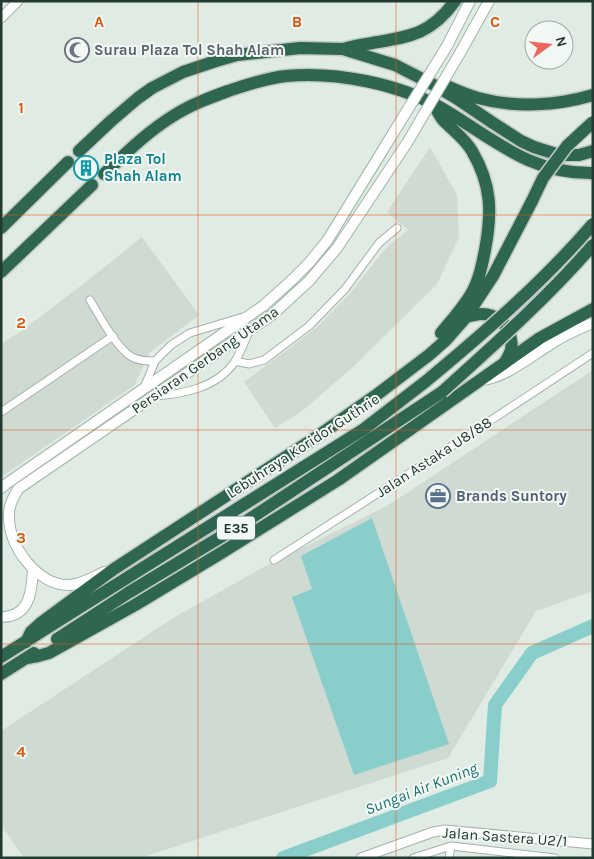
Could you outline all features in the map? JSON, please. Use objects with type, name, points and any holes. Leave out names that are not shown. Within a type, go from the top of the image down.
[{"type":"highway","points":[[80,151],[138,98],[152,88],[183,72],[216,60],[237,55],[300,48],[344,49],[394,40],[426,29],[445,14],[455,1]]},
{"type":"highway","points":[[344,49],[394,65],[436,86],[521,141],[534,147],[564,155],[579,155],[593,151]]},
{"type":"highway","points":[[104,174],[144,136],[174,115],[202,101],[245,86],[271,78],[301,75],[335,76],[388,86],[410,93],[434,104],[504,148],[541,166],[567,172],[593,173]]},
{"type":"highway","points":[[436,86],[445,86],[478,98],[531,104],[557,103],[593,95]]},
{"type":"highway","points":[[409,370],[463,306],[471,293],[480,272],[489,230],[490,202],[480,165],[466,143],[445,122],[434,104]]},
{"type":"highway","points":[[26,642],[31,632],[42,622],[114,569],[318,436],[375,396],[446,340],[466,317],[493,276],[543,178],[567,146],[593,122]]},
{"type":"highway","points":[[1,228],[68,162]]},
{"type":"highway","points":[[1,272],[92,185]]},
{"type":"highway","name":"Lebuhraya Koridor Guthrie","points":[[1,657],[364,429],[479,337],[535,285],[593,224]]},
{"type":"highway","name":"Lebuhraya Koridor Guthrie","points":[[1,674],[128,593],[242,524],[442,392],[556,286],[593,245]]},
{"type":"highway","points":[[27,658],[49,652],[135,605],[221,553],[338,480],[540,338],[593,309]]},
{"type":"highway","points":[[466,317],[482,314],[490,315],[499,319],[507,326],[512,340],[509,356],[505,362]]},
{"type":"main road","name":"Persiaran Gerbang Utama","points":[[1,488],[263,306],[310,263],[327,241],[447,46],[470,1]]},
{"type":"main road","name":"Persiaran Gerbang Utama","points":[[114,569],[81,582],[66,585],[43,578],[33,569],[14,541],[8,516],[11,502],[18,489],[250,331],[272,315],[303,286],[332,254],[407,144],[489,1]]},
{"type":"main road","points":[[482,380],[503,374],[570,333],[593,323]]},
{"type":"main road","points":[[1,617],[12,615],[26,606],[32,590],[33,569]]},
{"type":"street","points":[[2,16],[18,1]]},
{"type":"street","points":[[235,361],[249,364],[264,360],[310,326],[345,289],[379,243],[397,228]]},
{"type":"street","points":[[90,300],[126,354],[146,361],[155,361]]},
{"type":"street","points":[[144,388],[155,361],[190,332],[249,316]]},
{"type":"street","points":[[155,396],[171,395],[192,390],[213,382],[228,370],[235,361],[250,331]]},
{"type":"street","points":[[1,412],[113,336]]},
{"type":"street","name":"Jalan Astaka U8/88","points":[[274,560],[458,442],[593,352]]},
{"type":"street","name":"Jalan Sastera U2/1","points":[[361,858],[433,832],[445,830],[593,844]]},
{"type":"street","points":[[449,858],[451,846]]},
{"type":"street","points":[[413,858],[451,846],[555,858]]},
{"type":"shaded area","points":[[430,147],[457,195],[459,237],[437,284],[353,367],[301,412],[275,428],[244,382],[316,328],[348,296],[386,248],[408,230],[387,212]]},
{"type":"shaded area","points":[[142,237],[199,315],[149,353],[135,385],[1,477],[1,344],[24,329]]},
{"type":"shaded area","points":[[593,370],[593,591],[536,611],[448,758],[140,858],[24,858],[1,825],[1,731],[173,618],[264,567],[387,506]]},
{"type":"water","points":[[372,518],[449,744],[354,775],[292,597],[312,589],[301,556]]},
{"type":"waterway","name":"Sungai Air Kuning","points":[[283,858],[490,781],[495,705],[532,653],[593,626]]},
{"type":"place","name":"Surau Plaza Tol Shah Alam","points":[[77,50]]},
{"type":"place","name":"Plaza Tol Shah Alam","points":[[86,168]]},
{"type":"place","name":"Brands Suntory","points":[[438,496]]}]
